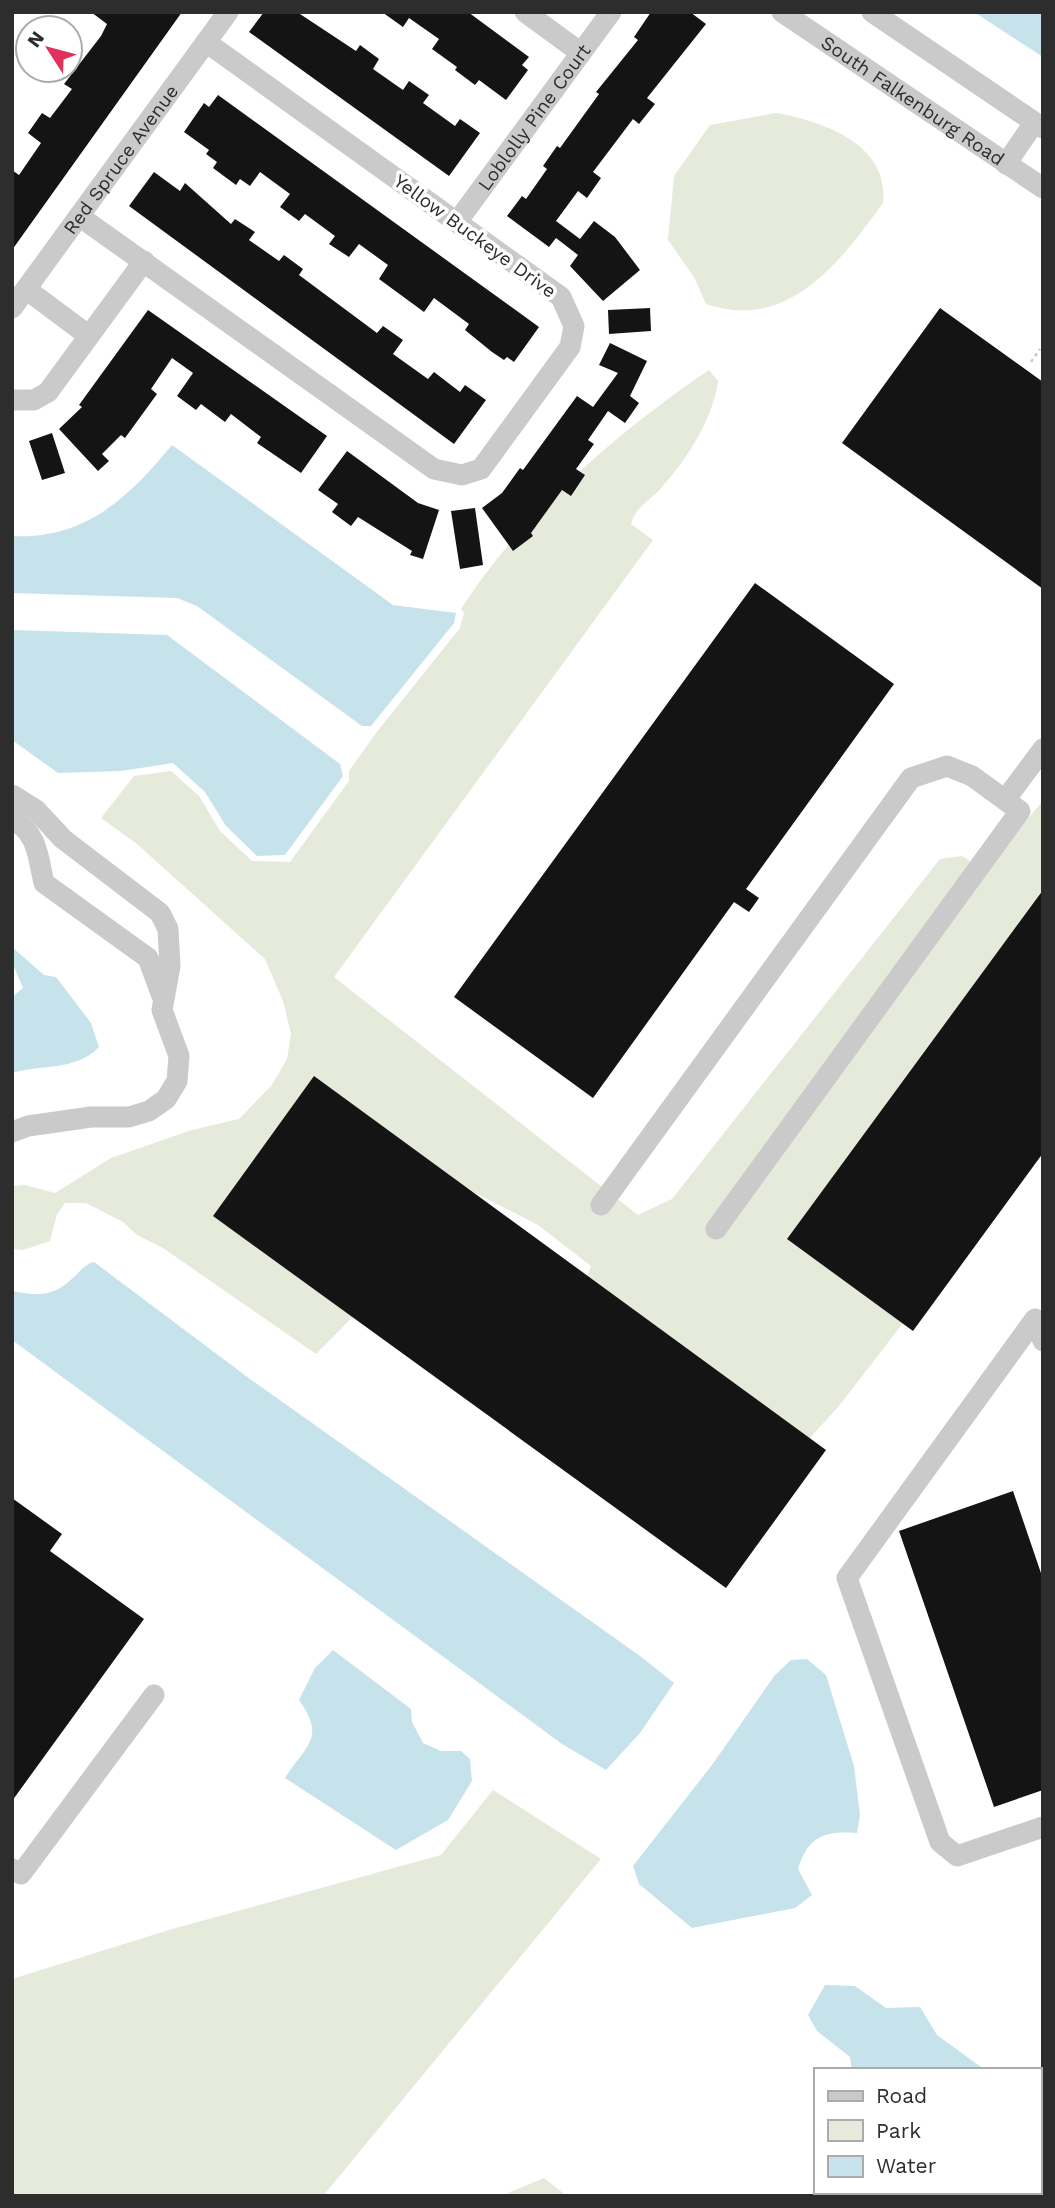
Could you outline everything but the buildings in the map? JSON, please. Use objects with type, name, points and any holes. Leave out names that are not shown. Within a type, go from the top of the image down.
[{"type":"street","name":"Red Spruce Avenue","points":[[12,308],[228,12]]},
{"type":"street","points":[[525,12],[582,52]]},
{"type":"street","name":"Loblolly Pine Court","points":[[457,222],[611,12]]},
{"type":"street","name":"South Falkenburg Road","points":[[782,12],[1043,188]]},
{"type":"street","points":[[872,12],[1038,125],[1006,164]]},
{"type":"street","name":"Yellow Buckeye Drive","points":[[79,216],[435,469],[462,475],[481,468],[570,347],[574,326],[561,297],[206,42]]},
{"type":"street","points":[[12,400],[34,400],[48,392],[144,261]]},
{"type":"street","points":[[26,289],[89,336]]},
{"type":"street","points":[[1005,800],[1043,749]]},
{"type":"street","points":[[601,1205],[911,778],[947,766],[972,776],[1020,811],[716,1228]]},
{"type":"street","points":[[12,795],[36,810],[63,839],[160,913],[168,929],[170,966],[162,996],[162,1010],[179,1056],[177,1081],[166,1098],[149,1111],[129,1117],[91,1117],[28,1126],[12,1132]]},
{"type":"street","points":[[12,820],[26,827],[35,841],[44,883],[148,958],[162,996]]},
{"type":"street","points":[[1039,1314],[1043,1341]]},
{"type":"street","points":[[1039,1314],[847,1578],[940,1842],[957,1856],[1043,1827]]},
{"type":"street","points":[[12,1869],[20,1874],[154,1695]]},
{"type":"path","points":[[1031,362],[1040,349]]},
{"type":"green space","points":[[776,113],[832,129],[864,151],[876,165],[882,183],[883,203],[830,268],[810,286],[787,300],[763,308],[736,310],[706,304],[694,277],[668,240],[674,176],[710,125]]},
{"type":"green space","points":[[709,370],[718,381],[711,410],[698,438],[662,487],[640,508],[631,524],[653,540],[334,977],[638,1215],[672,1199],[940,859],[962,856],[973,863],[1000,851],[1043,801],[1043,889],[979,985],[1025,1165],[839,1406],[754,1499],[582,1291],[591,1266],[538,1225],[460,1185],[402,1267],[316,1354],[163,1248],[137,1235],[123,1222],[86,1203],[65,1203],[57,1214],[50,1241],[23,1250],[12,1249],[12,1186],[25,1185],[55,1193],[111,1158],[192,1130],[239,1119],[272,1085],[287,1059],[291,1034],[283,1001],[265,959],[137,844],[101,818],[134,776],[171,771],[199,796],[220,831],[252,861],[290,862],[349,781],[349,771],[376,733],[460,628],[464,613],[461,609],[512,541],[573,477],[641,420]]},
{"type":"green space","points":[[493,1790],[601,1859],[323,2196],[12,2196],[12,1979],[172,1929],[441,1855]]},
{"type":"green space","points":[[544,2178],[567,2196],[501,2196]]},
{"type":"water","points":[[974,12],[1043,12],[1043,57]]},
{"type":"water","points":[[172,445],[393,605],[456,613],[454,623],[371,726],[362,726],[197,606],[177,598],[12,593],[12,536],[62,531],[103,512],[139,482]]},
{"type":"water","points":[[12,630],[167,635],[340,764],[343,776],[285,855],[257,856],[226,826],[205,792],[173,763],[121,771],[58,773],[12,740]]},
{"type":"water","points":[[12,947],[44,975],[56,977],[91,1023],[99,1047],[90,1055],[58,1066],[12,1073],[12,997],[23,988],[12,962]]},
{"type":"water","points":[[94,1262],[250,1379],[640,1656],[674,1683],[640,1733],[606,1770],[562,1744],[12,1340],[12,1291],[39,1294],[54,1291],[86,1265]]},
{"type":"water","points":[[333,1650],[411,1709],[412,1722],[423,1743],[441,1751],[461,1751],[470,1759],[472,1781],[448,1820],[396,1850],[285,1778],[306,1748],[312,1732],[307,1713],[299,1700],[315,1668]]},
{"type":"water","points":[[807,1659],[826,1675],[854,1766],[860,1815],[857,1833],[827,1835],[819,1838],[807,1849],[798,1869],[812,1895],[795,1908],[692,1928],[639,1884],[633,1866],[712,1765],[775,1675],[791,1660]]},
{"type":"water","points":[[825,1985],[855,1986],[886,2008],[920,2007],[937,2035],[982,2068],[852,2068],[850,2057],[817,2031],[808,2015]]}]
